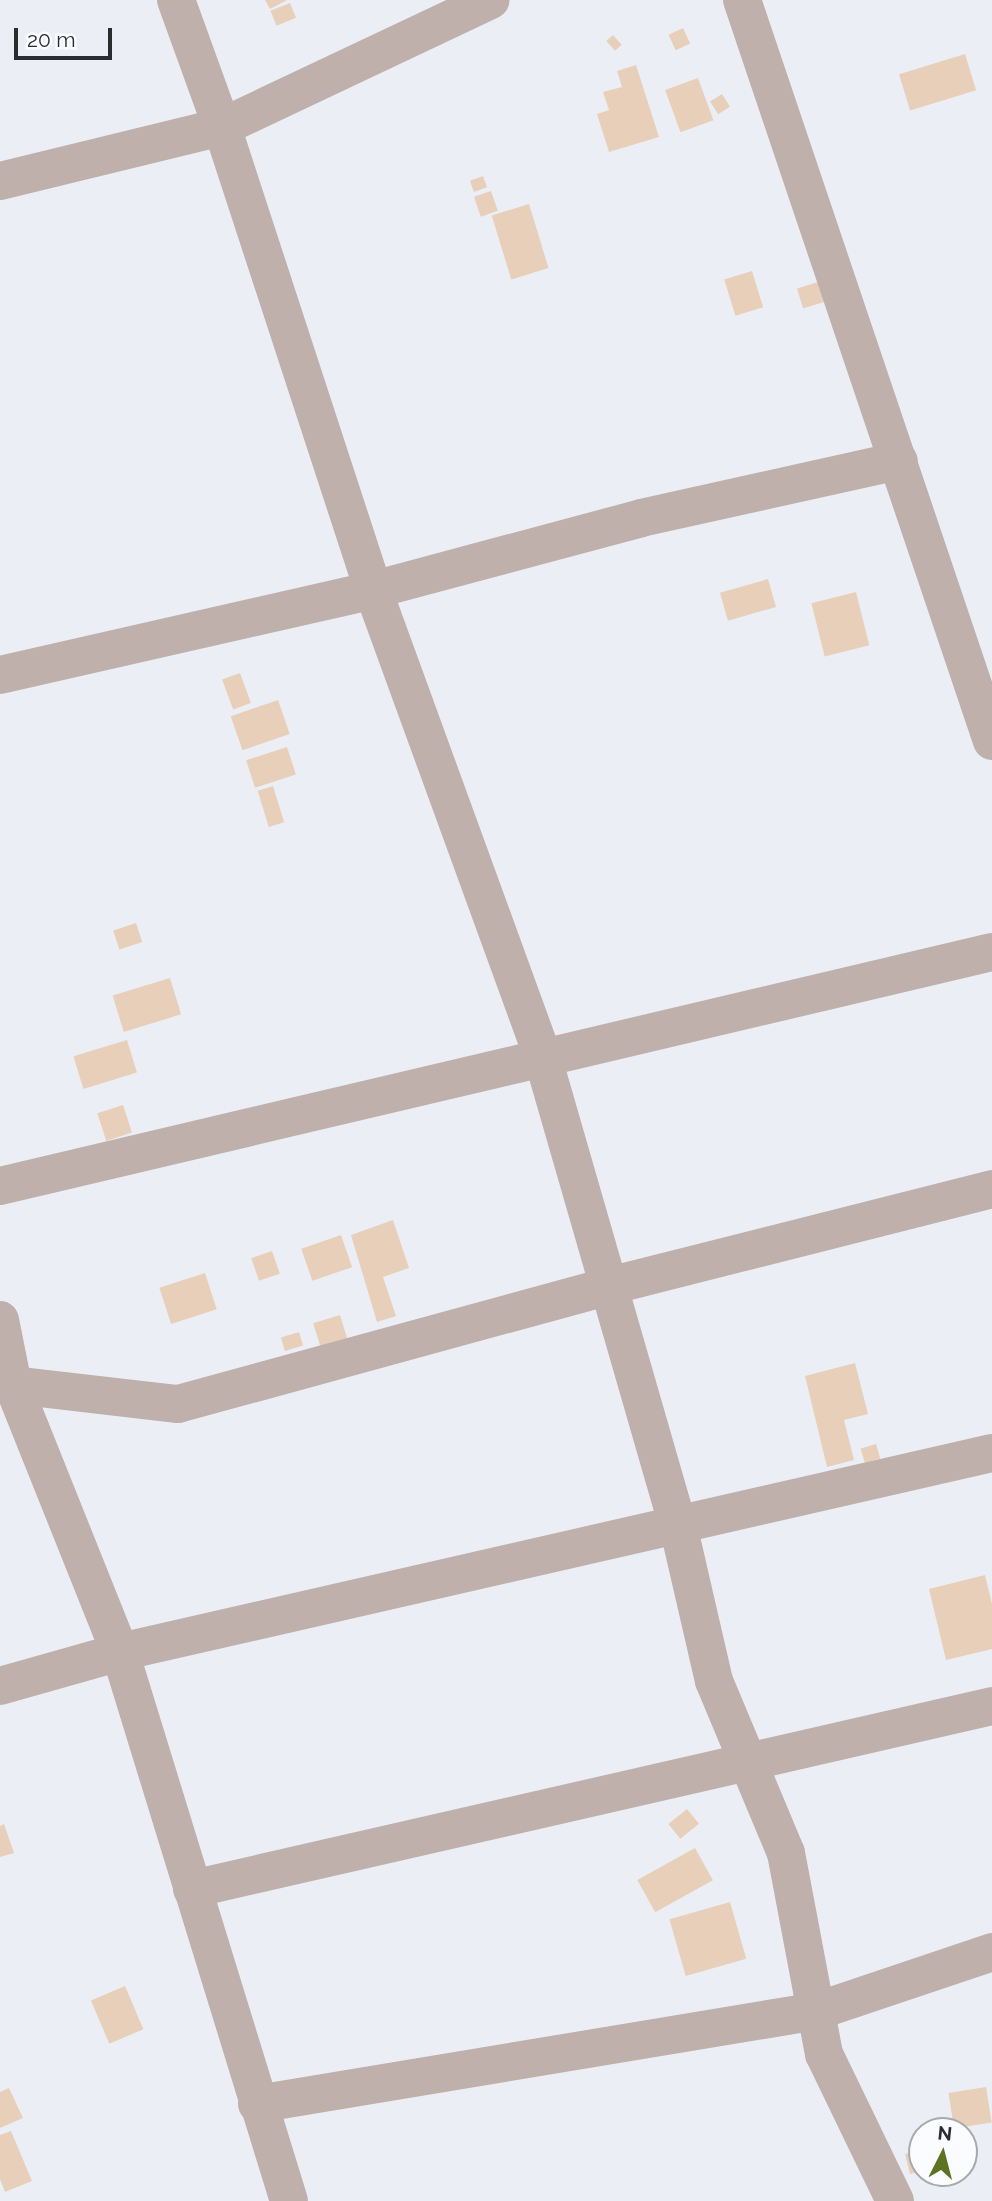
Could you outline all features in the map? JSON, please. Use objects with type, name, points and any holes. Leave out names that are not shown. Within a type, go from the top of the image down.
[{"type":"street","points":[[176,0],[222,127],[373,590],[542,1055],[678,1525],[714,1681],[786,1853],[824,2054],[895,2201]]},
{"type":"street","points":[[0,181],[222,127],[491,0]]},
{"type":"street","points":[[742,0],[992,741]]},
{"type":"street","points":[[0,675],[373,590],[641,518],[899,461]]},
{"type":"street","points":[[0,1186],[542,1055],[992,952]]},
{"type":"street","points":[[13,1385],[178,1404],[609,1286],[992,1189]]},
{"type":"street","points":[[0,1320],[13,1385],[120,1652],[289,2201]]},
{"type":"street","points":[[0,1686],[120,1652],[992,1452]]},
{"type":"street","points":[[192,1889],[747,1759],[992,1706]]},
{"type":"street","points":[[257,2104],[817,2011],[992,1952]]},
{"type":"building","points":[[265,0],[287,0],[270,9]]},
{"type":"building","points":[[290,3],[296,18],[277,26],[271,11]]},
{"type":"building","points":[[683,28],[690,43],[676,50],[668,35]]},
{"type":"building","points":[[613,35],[622,45],[615,51],[606,41]]},
{"type":"building","points":[[965,54],[976,90],[910,111],[899,74]]},
{"type":"building","points":[[636,65],[659,137],[609,152],[597,114],[609,110],[603,92],[622,87],[617,71]]},
{"type":"building","points":[[698,78],[713,120],[681,132],[665,90]]},
{"type":"building","points":[[722,94],[730,107],[718,114],[710,101]]},
{"type":"building","points":[[483,176],[487,187],[474,192],[470,181]]},
{"type":"building","points":[[491,191],[498,211],[481,217],[474,197]]},
{"type":"building","points":[[529,204],[549,268],[511,279],[492,215]]},
{"type":"building","points":[[752,271],[763,307],[735,316],[724,279]]},
{"type":"building","points":[[818,282],[824,302],[803,309],[797,288]]},
{"type":"building","points":[[768,579],[776,607],[728,621],[720,593]]},
{"type":"building","points":[[856,592],[869,645],[825,656],[811,603]]},
{"type":"building","points":[[240,673],[251,703],[233,710],[222,679]]},
{"type":"building","points":[[278,700],[290,734],[242,750],[231,716]]},
{"type":"building","points":[[287,747],[296,775],[255,788],[246,760]]},
{"type":"building","points":[[273,786],[284,822],[269,827],[258,791]]},
{"type":"building","points":[[136,923],[142,942],[119,949],[113,930]]},
{"type":"building","points":[[170,978],[181,1014],[124,1032],[113,996]]},
{"type":"building","points":[[127,1040],[137,1073],[83,1089],[73,1056]]},
{"type":"building","points":[[123,1105],[132,1133],[106,1141],[97,1113]]},
{"type":"building","points":[[393,1220],[409,1268],[383,1277],[396,1316],[377,1322],[351,1235]]},
{"type":"building","points":[[341,1235],[352,1267],[312,1281],[301,1249]]},
{"type":"building","points":[[272,1251],[280,1274],[259,1281],[251,1258]]},
{"type":"building","points":[[205,1273],[217,1309],[171,1324],[159,1288]]},
{"type":"building","points":[[340,1315],[348,1342],[321,1350],[313,1323]]},
{"type":"building","points":[[299,1332],[303,1345],[285,1351],[281,1338]]},
{"type":"building","points":[[855,1363],[868,1414],[844,1420],[854,1460],[827,1467],[805,1376]]},
{"type":"building","points":[[876,1444],[880,1458],[865,1463],[861,1448]]},
{"type":"building","points":[[985,1575],[992,1604],[992,1649],[946,1660],[929,1589]]},
{"type":"building","points":[[687,1809],[699,1824],[680,1839],[668,1824]]},
{"type":"building","points":[[4,1824],[14,1853],[0,1857],[0,1826]]},
{"type":"building","points":[[695,1848],[713,1880],[655,1912],[637,1880]]},
{"type":"building","points":[[730,1902],[746,1959],[686,1976],[669,1919]]},
{"type":"building","points":[[125,1986],[143,2029],[109,2044],[91,2000]]},
{"type":"building","points":[[986,2087],[992,2123],[978,2125],[978,2117],[952,2117],[948,2093]]},
{"type":"building","points":[[9,2088],[23,2118],[0,2128],[0,2092]]},
{"type":"building","points":[[11,2131],[32,2181],[5,2192],[0,2179],[0,2135]]}]
